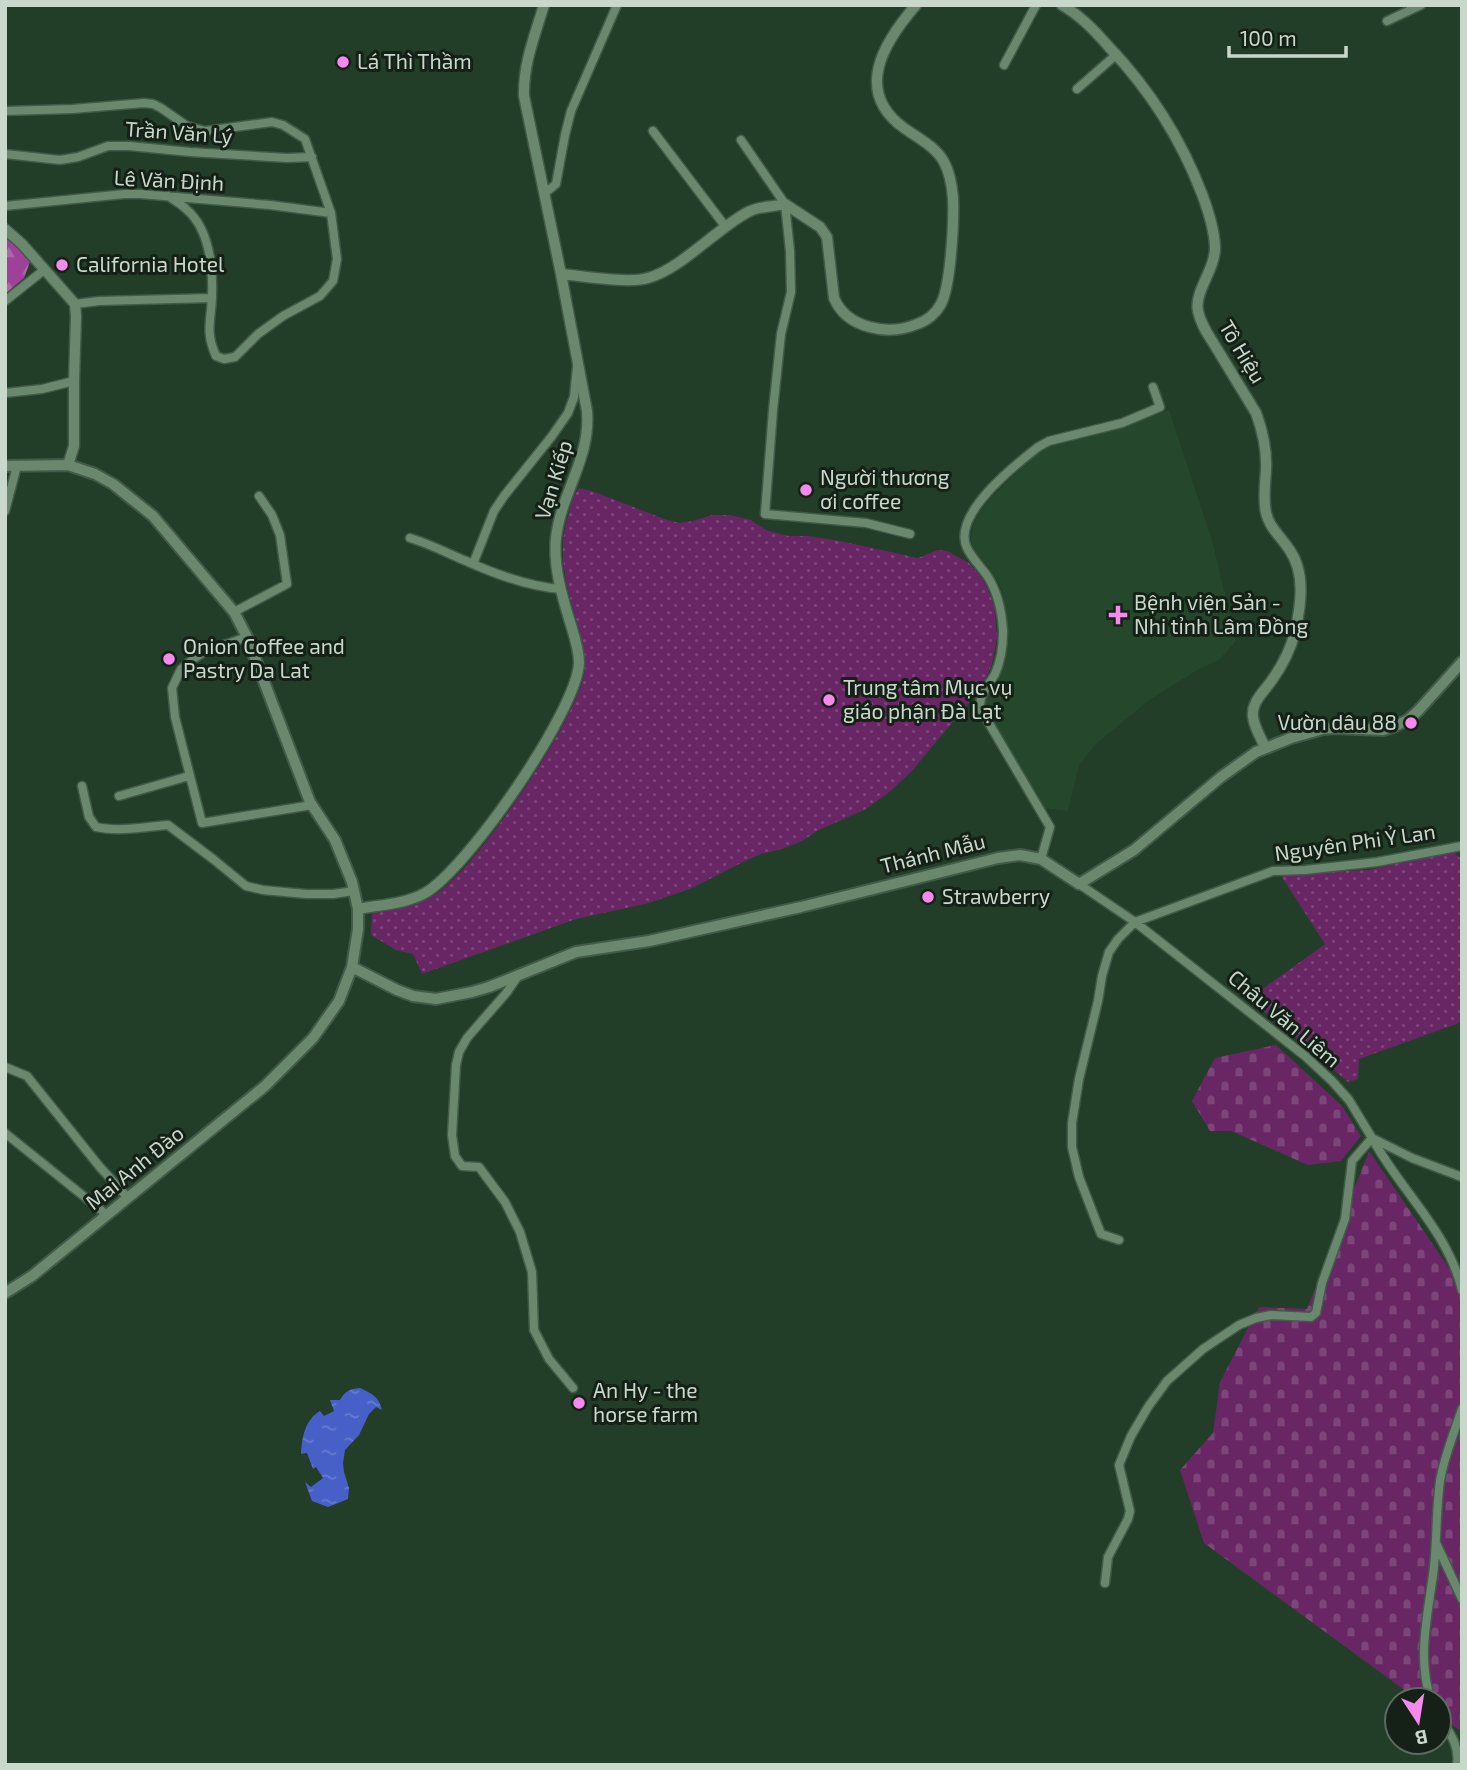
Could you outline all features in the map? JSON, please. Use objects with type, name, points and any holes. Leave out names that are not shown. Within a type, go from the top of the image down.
[{"type":"main road","points":[[11,466],[68,465]]},
{"type":"main road","name":"Mai Anh Đào","points":[[5,1293],[32,1276],[265,1087],[284,1068],[313,1038],[339,1001],[352,967],[358,937],[358,909],[349,872],[335,840],[312,805],[247,637],[234,612],[153,516],[113,484],[95,474],[68,465]]},
{"type":"main road","points":[[1079,884],[1133,850],[1242,760],[1265,747],[1323,729],[1383,730],[1393,727],[1408,720],[1418,711],[1462,662]]},
{"type":"main road","name":"Thánh Mẫu","points":[[352,967],[397,990],[413,996],[436,999],[472,992],[576,952],[662,938],[998,858],[1020,855],[1041,859],[1079,884]]},
{"type":"street","name":"Vạn Kiếp","points":[[358,909],[414,898],[428,892],[444,879],[472,848],[530,766],[575,684],[579,666],[556,565],[556,538],[580,466],[587,434],[587,411],[562,274],[524,96],[527,60],[544,5]]},
{"type":"street","points":[[545,193],[556,184],[571,111],[617,5]]},
{"type":"street","points":[[741,140],[785,204],[810,219],[824,232],[829,245],[830,273],[837,306],[850,317],[872,328],[904,328],[923,322],[939,308],[946,293],[953,198],[949,173],[930,145],[901,126],[884,109],[877,83],[879,63],[894,35],[916,5]]},
{"type":"street","points":[[1004,65],[1036,5]]},
{"type":"street","name":"Tô Hiệu","points":[[1062,5],[1085,22],[1147,91],[1187,158],[1205,204],[1215,242],[1215,255],[1197,304],[1198,312],[1206,332],[1256,413],[1264,438],[1267,518],[1291,551],[1299,568],[1301,593],[1294,635],[1282,664],[1253,707],[1254,723],[1265,747]]},
{"type":"street","points":[[1387,21],[1421,5]]},
{"type":"street","points":[[1077,89],[1116,54]]},
{"type":"street","points":[[5,111],[144,103],[153,104],[169,112],[187,126],[205,131],[272,122],[284,125],[305,139],[331,214],[337,259],[333,281],[320,296],[283,316],[258,334],[235,357],[224,359],[215,356],[208,325],[212,298],[210,262],[204,235],[193,216],[168,196]]},
{"type":"street","points":[[653,131],[725,226]]},
{"type":"street","name":"Trần Văn Lý","points":[[5,154],[60,160],[78,158],[108,146],[129,146],[287,158],[312,157]]},
{"type":"street","name":"Lê Văn Định","points":[[5,206],[125,194],[270,205],[331,214]]},
{"type":"street","points":[[562,274],[632,280],[649,278],[677,263],[725,226],[751,211],[785,204]]},
{"type":"street","points":[[785,204],[791,292],[781,334],[765,514],[866,523],[910,534]]},
{"type":"street","points":[[5,229],[75,304],[74,446],[68,465]]},
{"type":"street","points":[[5,301],[44,270]]},
{"type":"street","points":[[75,304],[212,298]]},
{"type":"street","points":[[474,564],[494,511],[568,412],[574,397],[578,364]]},
{"type":"street","points":[[5,393],[74,382]]},
{"type":"street","points":[[1041,859],[1051,827],[981,708],[981,697],[997,668],[1003,629],[994,589],[968,550],[965,533],[970,516],[978,503],[1026,456],[1038,447],[1057,439],[1122,423],[1160,407],[1153,387]]},
{"type":"street","points":[[5,511],[11,466]]},
{"type":"street","points":[[234,612],[288,584],[280,535],[272,515],[258,496]]},
{"type":"street","points":[[410,538],[511,578],[561,589]]},
{"type":"street","points":[[247,637],[196,657],[181,669],[172,688],[175,717],[202,823],[312,805]]},
{"type":"street","points":[[119,796],[189,776]]},
{"type":"street","points":[[82,786],[89,817],[96,827],[130,829],[168,825],[246,886],[306,894],[354,891]]},
{"type":"street","name":"Nguyên Phi Ỷ Lan","points":[[1135,922],[1273,871],[1377,862],[1462,846]]},
{"type":"street","name":"Châu Văn Liêm","points":[[1079,884],[1135,922],[1265,1023],[1332,1081],[1349,1100],[1381,1156],[1436,1230],[1456,1270],[1462,1290]]},
{"type":"street","points":[[1119,1240],[1101,1234],[1079,1177],[1072,1147],[1072,1123],[1079,1079],[1109,952],[1135,922]]},
{"type":"street","points":[[518,976],[467,1038],[459,1052],[452,1135],[454,1156],[462,1166],[479,1167],[505,1202],[520,1232],[532,1272],[534,1330],[549,1359],[573,1388]]},
{"type":"street","points":[[5,1067],[27,1076],[128,1198]]},
{"type":"street","points":[[5,1133],[107,1215]]},
{"type":"street","points":[[1105,1583],[1108,1556],[1130,1510],[1119,1465],[1131,1436],[1148,1407],[1167,1381],[1203,1349],[1239,1325],[1271,1315],[1311,1317],[1316,1313],[1322,1283],[1345,1219],[1352,1161],[1372,1138],[1412,1158],[1462,1177]]},
{"type":"street","points":[[1427,1686],[1424,1656],[1441,1480],[1462,1409]]},
{"type":"street","points":[[1436,1543],[1462,1599]]},
{"type":"street","points":[[1453,1738],[1457,1749],[1457,1765]]},
{"type":"shaded area","name":"Bệnh viện Sản - Nhi tỉnh Lâm Đồng","points":[[1169,410],[1213,544],[1236,641],[1219,660],[1199,669],[1149,700],[1096,744],[1079,765],[1068,811],[1045,808],[985,707],[986,698],[1002,671],[1006,656],[1007,623],[999,583],[974,550],[971,541],[974,523],[992,497],[1038,452],[1050,445],[1115,430]]},
{"type":"green space","points":[[5,234],[30,262],[24,278],[5,294]]},
{"type":"green space","points":[[579,488],[680,523],[712,515],[730,515],[751,520],[766,530],[788,536],[840,541],[918,558],[938,550],[947,551],[969,563],[986,585],[994,605],[997,638],[992,664],[976,694],[911,772],[866,809],[819,830],[802,841],[761,854],[692,888],[649,903],[576,919],[422,974],[413,954],[396,950],[371,935],[372,912],[419,903],[451,882],[498,826],[523,791],[565,721],[579,691],[585,669],[583,645],[566,581],[563,554],[565,527],[572,500]]},
{"type":"green space","points":[[1454,852],[1462,860],[1462,1022],[1359,1059],[1358,1079],[1348,1082],[1249,999],[1325,944],[1280,874],[1369,870]]},
{"type":"green space","points":[[1276,1045],[1342,1106],[1361,1136],[1341,1161],[1308,1165],[1231,1131],[1210,1131],[1192,1101],[1215,1058]]},
{"type":"green space","points":[[1369,1151],[1462,1287],[1462,1732],[1453,1726],[1453,1686],[1399,1686],[1204,1543],[1180,1470],[1213,1433],[1220,1382],[1259,1307],[1307,1309]]},
{"type":"water","points":[[360,1388],[375,1396],[382,1410],[376,1407],[369,1414],[359,1435],[345,1450],[343,1463],[349,1488],[348,1499],[328,1507],[312,1501],[305,1482],[311,1487],[323,1478],[316,1467],[313,1469],[307,1453],[301,1454],[303,1435],[308,1424],[320,1411],[324,1416],[334,1411],[330,1400],[340,1400],[348,1391]]},
{"type":"place","name":"Lá Thì Thầm","points":[[343,62]]},
{"type":"place","name":"California Hotel","points":[[62,265]]},
{"type":"place","name":"Người thương ơi coffee","points":[[806,490]]},
{"type":"place","name":"Bệnh viện Sản - Nhi tỉnh Lâm Đồng","points":[[1118,615]]},
{"type":"place","name":"Onion Coffee and Pastry Da Lat","points":[[169,659]]},
{"type":"place","name":"Trung tâm Mục vụ giáo phận Đà Lạt","points":[[829,700]]},
{"type":"place","name":"Vườn dâu 88","points":[[1411,723]]},
{"type":"place","name":"Strawberry","points":[[928,897]]},
{"type":"place","name":"An Hy - the horse farm","points":[[579,1403]]}]
